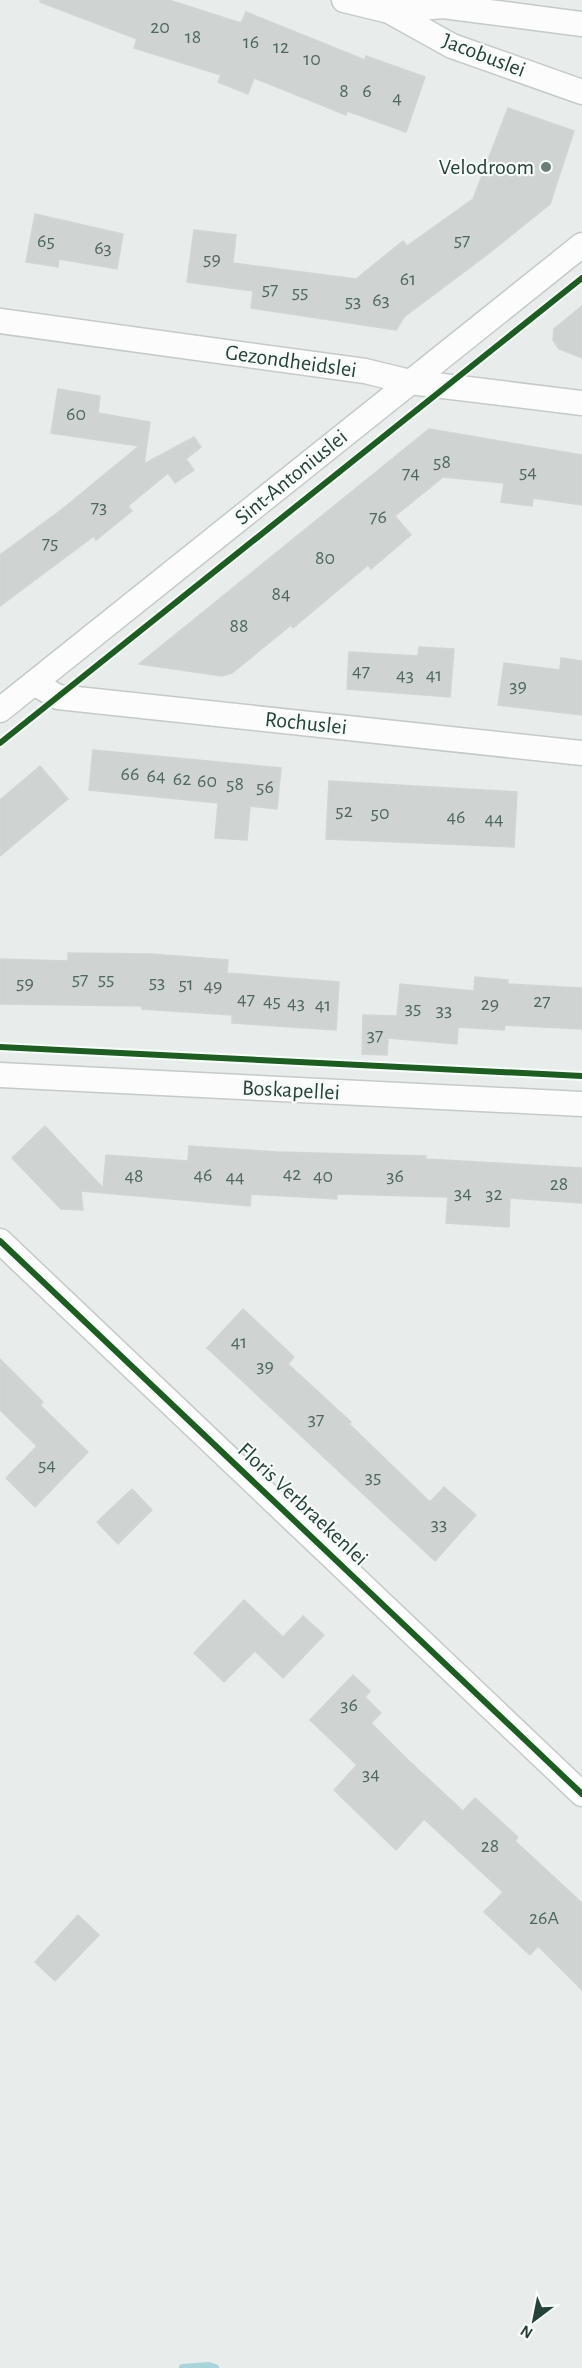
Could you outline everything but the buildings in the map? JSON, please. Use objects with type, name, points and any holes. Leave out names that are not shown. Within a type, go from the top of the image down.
[{"type":"street","name":"Jacobuslei","points":[[344,0],[389,11],[452,45],[582,92]]},
{"type":"street","name":"Jacobuslei","points":[[389,11],[443,6],[582,24]]},
{"type":"street","name":"Sint-Antoniuslei","points":[[0,711],[582,244]]},
{"type":"street","name":"Gezondheidslei","points":[[0,321],[365,371],[410,382],[582,403]]},
{"type":"street","name":"Rochuslei","points":[[34,683],[58,697],[582,753]]},
{"type":"street","name":"Boskapellei","points":[[0,1075],[582,1104]]},
{"type":"street","name":"Floris Verbraekenlei","points":[[0,1242],[582,1794]]},
{"type":"waterway","points":[[183,2368],[209,2366],[215,2368]]},
{"type":"cycle path","points":[[0,743],[582,278]]},
{"type":"cycle path","points":[[0,1047],[582,1076]]},
{"type":"cycle path","points":[[0,1241],[582,1794]]},
{"type":"place","name":"Velodroom","points":[[546,167]]}]
